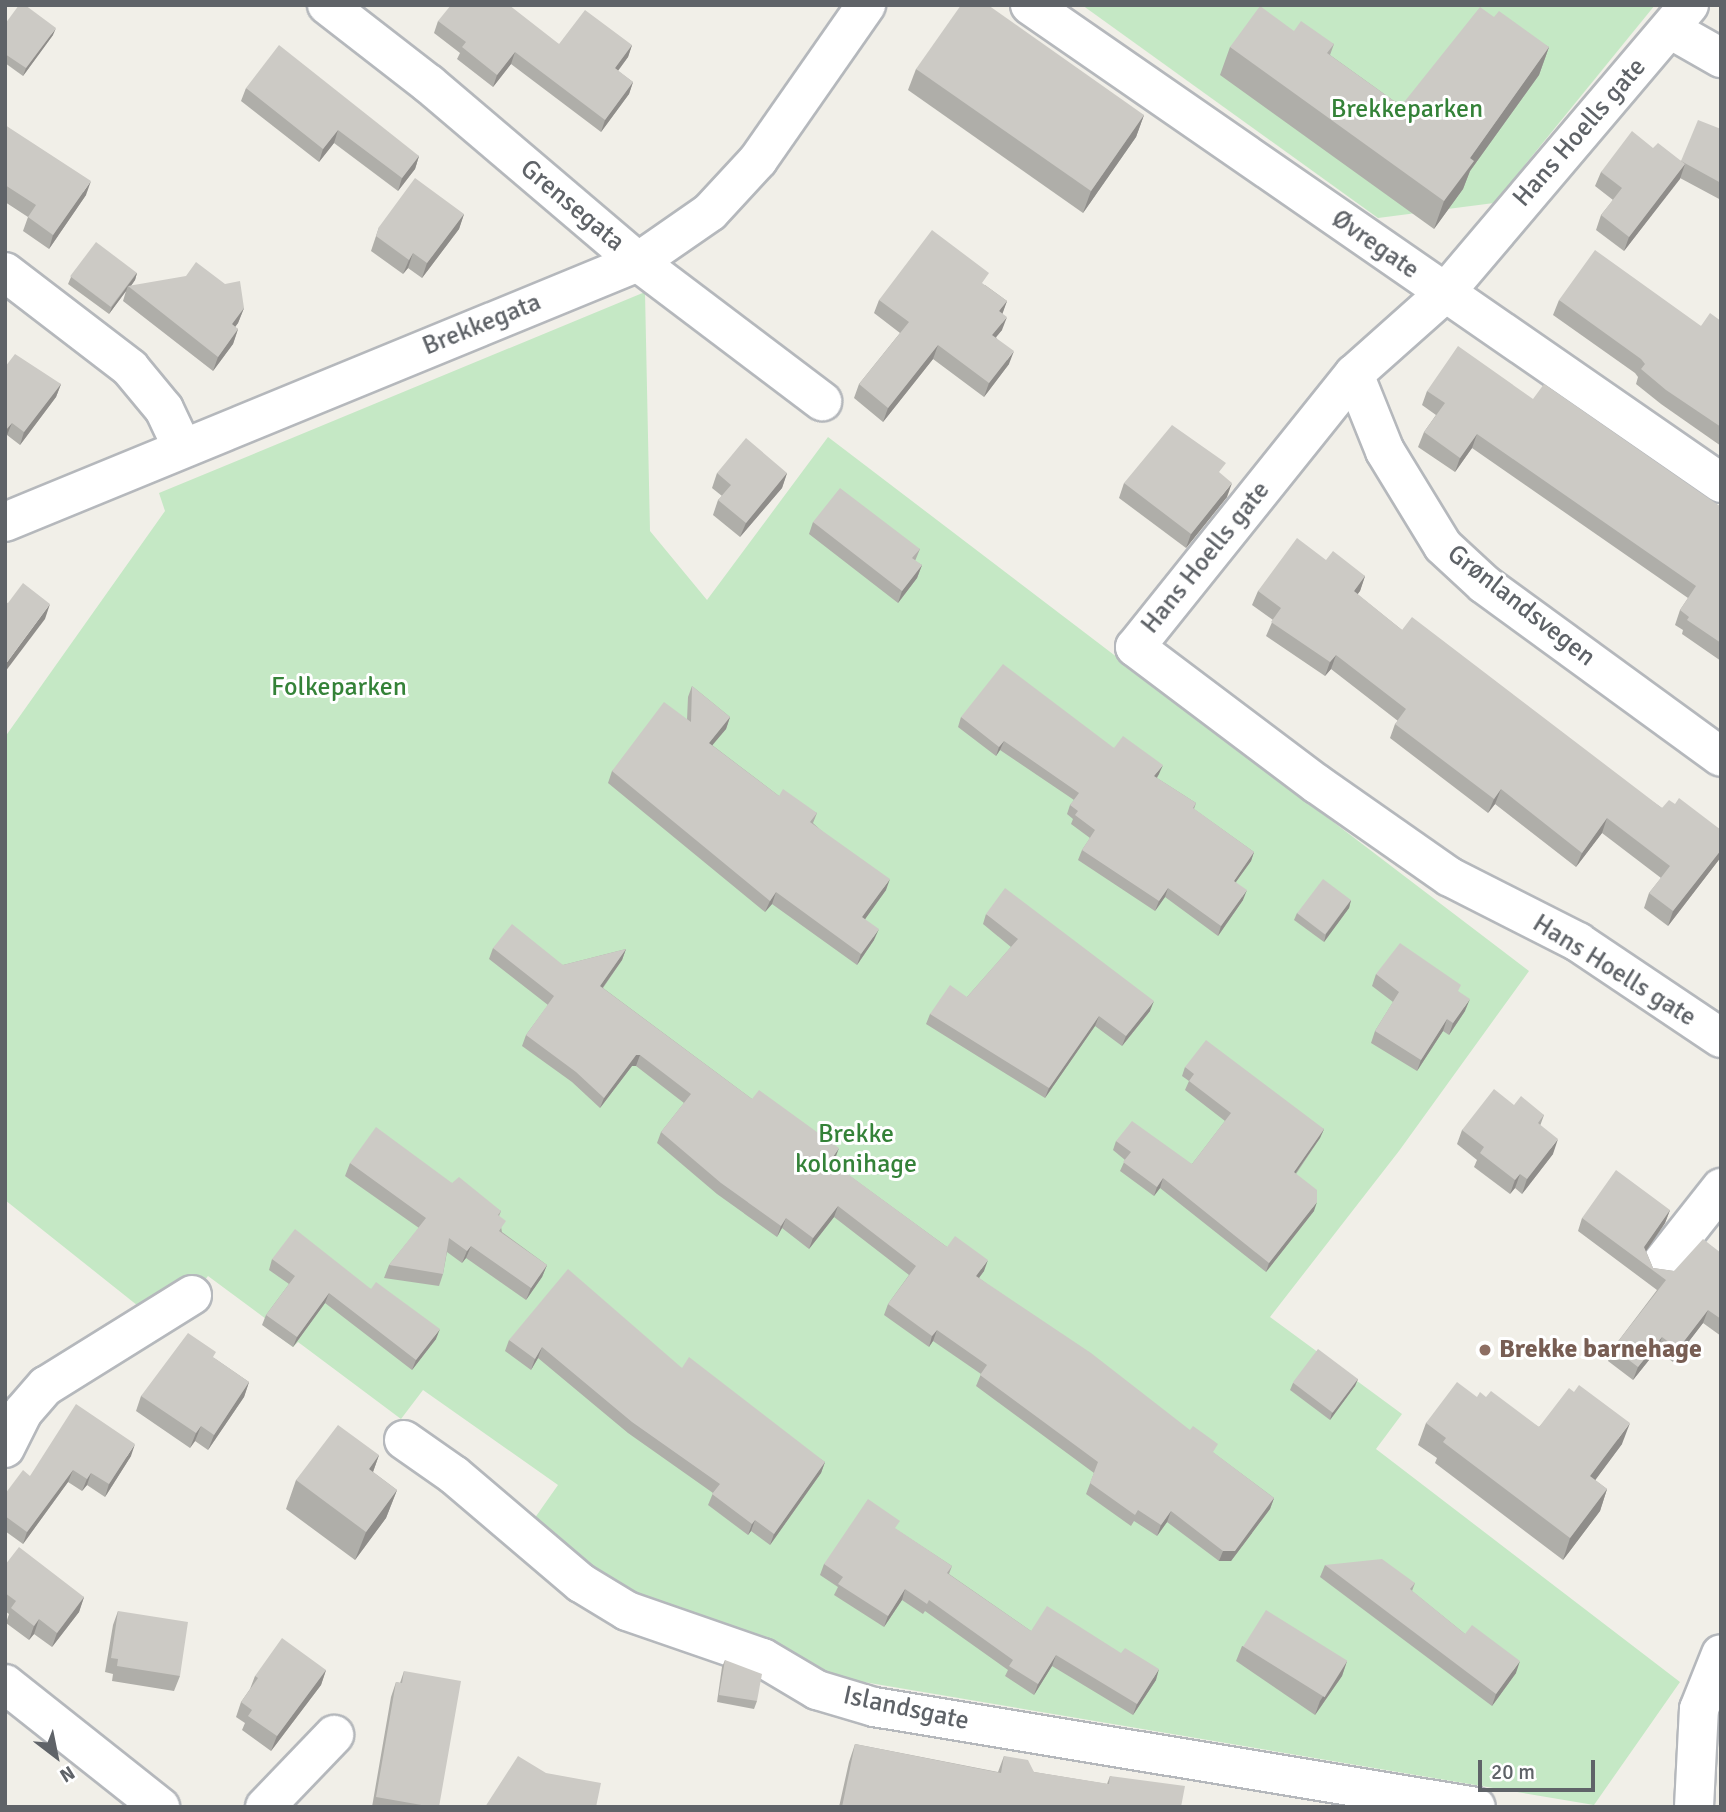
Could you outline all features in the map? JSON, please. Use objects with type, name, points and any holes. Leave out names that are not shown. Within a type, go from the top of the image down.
[{"type":"street","name":"Grensegata","points":[[327,5],[429,84],[638,262],[822,401]]},
{"type":"street","name":"Brekkegata","points":[[5,522],[182,447],[638,262],[710,212],[758,160],[866,5]]},
{"type":"street","name":"Øvregate","points":[[1030,5],[1721,483]]},
{"type":"street","name":"Hans Hoells gate","points":[[1680,17],[1445,293],[1354,374],[1135,647],[1317,784],[1450,877],[1578,942],[1721,1038]]},
{"type":"street","points":[[1680,17],[1721,58]]},
{"type":"street","points":[[5,272],[130,368],[164,409],[182,447]]},
{"type":"street","name":"Grønlandsvegen","points":[[1354,374],[1385,451],[1443,546],[1485,584],[1721,757]]},
{"type":"street","points":[[1661,1265],[1721,1188]]},
{"type":"street","points":[[5,1448],[23,1412],[46,1386],[192,1295]]},
{"type":"street","name":"Islandsgate","points":[[404,1440],[454,1475],[581,1583],[627,1611],[764,1658],[817,1689],[874,1707],[1476,1807]]},
{"type":"street","points":[[1694,1807],[1699,1709],[1721,1654]]},
{"type":"street","points":[[5,1684],[160,1807]]},
{"type":"street","points":[[265,1807],[334,1735]]},
{"type":"green space","name":"Brekkeparken","points":[[1082,5],[1655,5],[1494,203],[1378,218]]},
{"type":"green space","name":"Brekke kolonihage","points":[[645,292],[650,531],[707,600],[828,437],[1529,971],[1399,1151],[1270,1317],[1402,1414],[1376,1449],[1680,1682],[1594,1805],[834,1677],[746,1633],[639,1599],[595,1570],[532,1522],[558,1485],[423,1390],[401,1419],[298,1342],[293,1347],[263,1325],[266,1319],[208,1276],[167,1329],[5,1200],[5,737],[165,511],[159,493]]},
{"type":"building","points":[[19,5],[25,5],[56,28],[26,68],[5,54],[5,24]]},
{"type":"building","points":[[451,5],[509,5],[559,44],[585,10],[632,45],[615,68],[633,82],[605,120],[515,52],[497,75],[462,47],[466,42],[438,21]]},
{"type":"building","points":[[961,5],[988,5],[1144,115],[1091,191],[916,69]]},
{"type":"building","points":[[1260,6],[1294,31],[1301,21],[1334,44],[1327,53],[1401,106],[1480,7],[1494,17],[1499,11],[1549,47],[1470,158],[1474,161],[1444,201],[1230,47]]},
{"type":"building","points":[[279,45],[419,156],[402,178],[338,130],[323,149],[246,88]]},
{"type":"building","points":[[1698,120],[1721,129],[1721,183],[1681,161]]},
{"type":"building","points":[[5,125],[91,181],[53,235],[28,217],[36,205],[5,185]]},
{"type":"building","points":[[1632,131],[1653,148],[1658,143],[1685,164],[1629,237],[1601,215],[1622,188],[1601,172]]},
{"type":"building","points":[[415,178],[464,214],[427,263],[413,253],[409,260],[376,236],[379,227]]},
{"type":"building","points":[[932,230],[989,273],[982,283],[1007,301],[999,311],[1007,317],[992,335],[1014,351],[989,383],[938,345],[888,408],[859,384],[909,322],[879,300]]},
{"type":"building","points":[[96,242],[137,273],[111,307],[70,276]]},
{"type":"building","points":[[1595,250],[1701,326],[1710,313],[1721,321],[1721,427],[1666,390],[1641,369],[1645,364],[1641,359],[1559,300]]},
{"type":"building","points":[[196,262],[225,284],[240,281],[244,308],[232,324],[238,329],[218,357],[128,286],[186,276]]},
{"type":"building","points":[[1458,346],[1533,399],[1544,384],[1721,507],[1721,643],[1687,620],[1689,617],[1680,610],[1696,586],[1477,434],[1460,458],[1424,432],[1445,403],[1427,391]]},
{"type":"building","points":[[15,354],[61,384],[24,432],[12,423],[5,431],[5,367]]},
{"type":"building","points":[[1172,425],[1226,463],[1219,472],[1232,483],[1191,534],[1124,483]]},
{"type":"building","points":[[746,438],[787,473],[746,523],[718,500],[731,485],[717,473]]},
{"type":"building","points":[[840,488],[920,549],[912,558],[922,565],[902,591],[813,522]]},
{"type":"building","points":[[1297,538],[1326,560],[1333,551],[1365,576],[1354,591],[1402,630],[1412,617],[1662,808],[1669,800],[1675,804],[1679,798],[1721,830],[1721,850],[1673,911],[1649,893],[1670,866],[1607,818],[1582,853],[1501,789],[1494,799],[1395,724],[1406,709],[1336,655],[1330,662],[1271,622],[1281,608],[1258,591]]},
{"type":"building","points":[[23,583],[50,604],[5,665],[5,602],[8,603]]},
{"type":"building","points":[[1003,664],[1114,748],[1123,736],[1163,765],[1154,776],[1196,803],[1193,808],[1254,852],[1234,881],[1247,890],[1221,926],[1168,888],[1159,901],[1082,850],[1095,830],[1075,815],[1078,811],[1070,805],[1079,793],[1004,741],[999,747],[961,717]]},
{"type":"building","points":[[692,686],[730,717],[709,743],[779,796],[783,789],[817,813],[810,822],[890,879],[862,917],[879,929],[861,954],[776,892],[770,901],[612,771],[664,702],[691,722]]},
{"type":"building","points":[[1323,879],[1351,900],[1325,934],[1297,913]]},
{"type":"building","points":[[1005,888],[1154,1001],[1126,1036],[1099,1016],[1049,1088],[930,1014],[950,985],[967,997],[1018,939],[986,914]]},
{"type":"building","points":[[512,924],[563,965],[626,949],[600,986],[752,1099],[759,1090],[839,1148],[830,1161],[947,1247],[955,1236],[988,1260],[976,1276],[1091,1353],[1190,1430],[1193,1426],[1218,1444],[1213,1452],[1274,1498],[1235,1551],[1223,1551],[1171,1511],[1161,1525],[1138,1510],[1135,1515],[1090,1483],[1098,1462],[980,1375],[987,1365],[937,1330],[932,1336],[888,1304],[916,1266],[838,1206],[813,1238],[786,1218],[781,1226],[721,1183],[661,1132],[691,1094],[640,1055],[636,1055],[604,1098],[576,1072],[526,1035],[554,996],[493,948]]},
{"type":"building","points":[[1400,943],[1461,985],[1458,991],[1470,999],[1453,1023],[1447,1019],[1421,1060],[1375,1031],[1399,992],[1376,974]]},
{"type":"building","points":[[1206,1040],[1324,1129],[1294,1172],[1317,1190],[1317,1202],[1269,1263],[1163,1178],[1157,1187],[1123,1162],[1131,1152],[1116,1141],[1132,1121],[1192,1164],[1231,1113],[1189,1081],[1194,1074],[1185,1067]]},
{"type":"building","points":[[1494,1089],[1514,1105],[1521,1096],[1544,1115],[1538,1123],[1558,1139],[1527,1179],[1520,1174],[1515,1180],[1480,1153],[1484,1147],[1462,1130]]},
{"type":"building","points":[[376,1127],[452,1183],[459,1177],[501,1211],[498,1215],[506,1221],[499,1231],[547,1265],[531,1288],[471,1246],[467,1251],[449,1238],[443,1274],[389,1265],[426,1218],[350,1163]]},
{"type":"building","points":[[1616,1170],[1670,1210],[1644,1247],[1653,1268],[1674,1271],[1703,1239],[1721,1253],[1721,1319],[1708,1310],[1678,1349],[1662,1337],[1638,1367],[1613,1348],[1666,1280],[1582,1218]]},
{"type":"building","points":[[295,1229],[371,1289],[376,1282],[440,1329],[416,1360],[329,1293],[297,1337],[266,1315],[295,1276],[272,1259]]},
{"type":"building","points":[[568,1269],[682,1368],[689,1357],[825,1462],[774,1534],[755,1520],[752,1524],[712,1494],[720,1484],[632,1422],[542,1347],[535,1359],[509,1340]]},
{"type":"building","points":[[188,1333],[216,1352],[213,1357],[249,1382],[214,1435],[201,1426],[196,1433],[141,1396]]},
{"type":"building","points":[[1318,1349],[1358,1379],[1333,1413],[1293,1383]]},
{"type":"building","points":[[1457,1382],[1477,1397],[1480,1392],[1486,1397],[1491,1391],[1539,1427],[1569,1388],[1574,1392],[1579,1385],[1630,1423],[1590,1476],[1607,1489],[1570,1538],[1443,1442],[1446,1438],[1426,1423]]},
{"type":"building","points":[[76,1404],[135,1444],[109,1484],[91,1473],[87,1479],[73,1470],[27,1532],[5,1516],[5,1494],[23,1470],[30,1476]]},
{"type":"building","points":[[338,1425],[379,1455],[369,1469],[397,1490],[366,1532],[296,1480]]},
{"type":"building","points":[[868,1499],[900,1521],[895,1528],[952,1566],[947,1573],[1031,1631],[1047,1606],[1121,1653],[1125,1648],[1159,1669],[1137,1704],[1056,1655],[1038,1684],[1009,1666],[1013,1660],[929,1600],[927,1604],[905,1589],[888,1616],[838,1584],[843,1577],[824,1564]]},
{"type":"building","points":[[19,1547],[84,1597],[57,1633],[39,1619],[34,1626],[11,1608],[16,1601],[5,1593],[5,1565]]},
{"type":"building","points":[[1382,1559],[1415,1583],[1410,1589],[1465,1634],[1472,1625],[1520,1661],[1496,1694],[1325,1565]]},
{"type":"building","points":[[1266,1610],[1347,1661],[1325,1697],[1243,1646]]},
{"type":"building","points":[[118,1611],[188,1622],[180,1676],[117,1666],[118,1659],[111,1658]]},
{"type":"building","points":[[282,1638],[326,1670],[277,1736],[248,1716],[252,1710],[241,1702],[258,1678],[255,1676]]},
{"type":"building","points":[[725,1660],[762,1674],[757,1701],[719,1695]]},
{"type":"building","points":[[404,1671],[461,1681],[439,1807],[376,1797],[396,1682],[402,1683]]},
{"type":"building","points":[[855,1744],[1001,1773],[1004,1756],[1028,1760],[1034,1772],[1109,1784],[1110,1776],[1185,1786],[1181,1807],[842,1807]]},
{"type":"building","points":[[518,1756],[546,1773],[601,1783],[596,1807],[485,1807]]},
{"type":"place","name":"Brekke barnehage","points":[[1485,1350]]},
{"type":"park label","name":"Folkeparken","points":[[339,688]]}]
